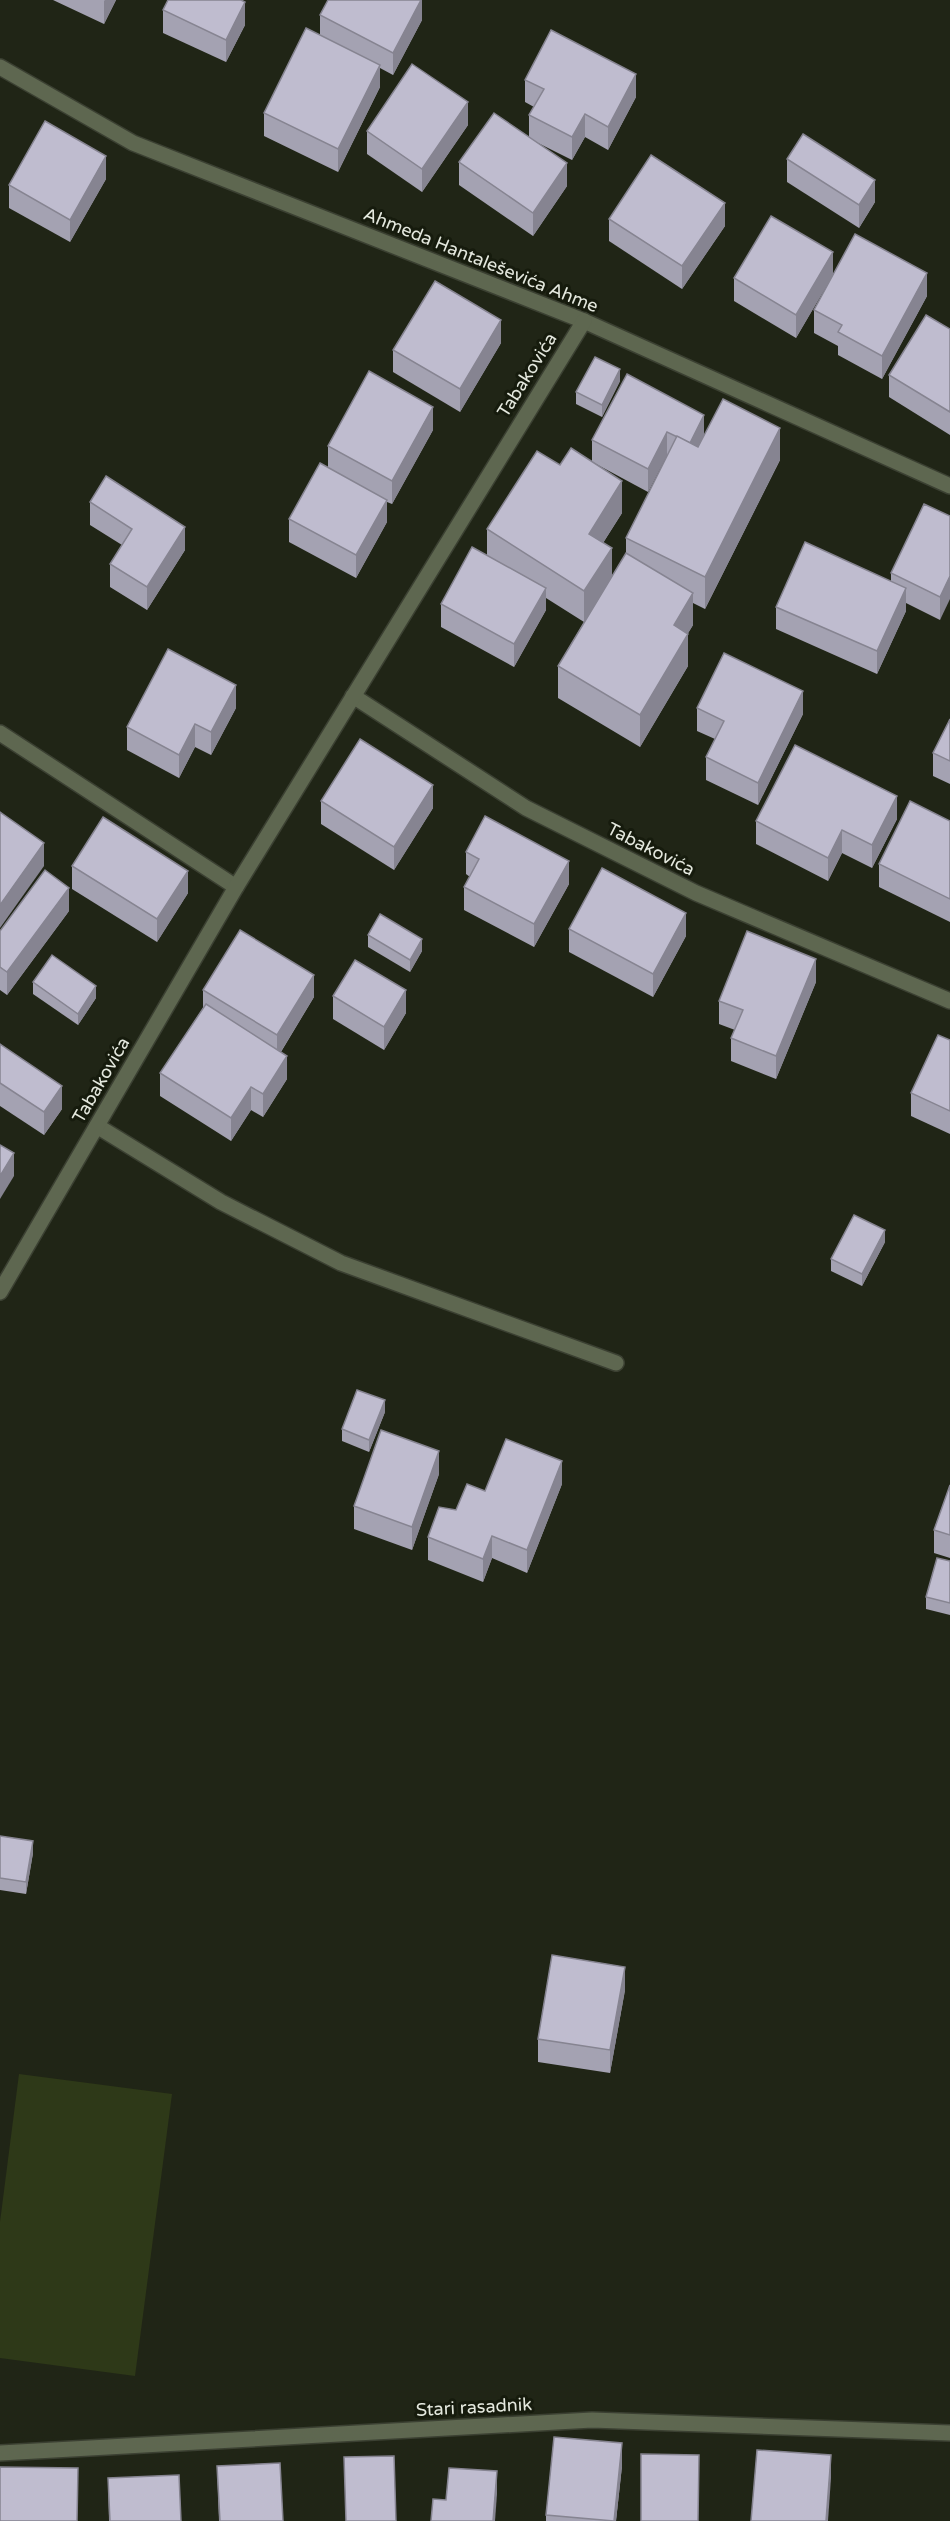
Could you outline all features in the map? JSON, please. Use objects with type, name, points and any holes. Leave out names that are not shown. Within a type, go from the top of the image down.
[{"type":"street","name":"Ahmeda Hantaleševića Ahme","points":[[0,67],[133,143],[584,321],[950,486]]},
{"type":"street","name":"Tabakovića","points":[[0,1292],[236,887],[584,321]]},
{"type":"street","name":"Tabakovića","points":[[353,696],[526,808],[696,893],[950,1001]]},
{"type":"street","points":[[0,733],[236,887]]},
{"type":"street","points":[[97,1126],[221,1202],[341,1263],[616,1364]]},
{"type":"street","name":"Stari rasadnik","points":[[0,2453],[592,2421],[950,2433]]},
{"type":"green space","points":[[19,2074],[172,2094],[135,2376],[0,2358],[0,2222]]},
{"type":"building","points":[[168,0],[241,0],[245,2],[226,40],[163,10]]},
{"type":"building","points":[[328,0],[421,0],[393,53],[320,15]]},
{"type":"building","points":[[306,28],[380,65],[338,149],[264,113]]},
{"type":"building","points":[[551,30],[636,74],[608,127],[585,114],[572,137],[529,115],[544,89],[525,80]]},
{"type":"building","points":[[412,64],[468,102],[422,169],[367,131]]},
{"type":"building","points":[[494,113],[567,163],[533,213],[459,162]]},
{"type":"building","points":[[45,121],[106,156],[70,220],[9,185]]},
{"type":"building","points":[[803,134],[875,180],[859,205],[787,159]]},
{"type":"building","points":[[651,155],[725,203],[682,266],[609,219]]},
{"type":"building","points":[[771,216],[833,252],[796,315],[734,278]]},
{"type":"building","points":[[855,234],[927,273],[882,356],[838,332],[842,325],[814,310]]},
{"type":"building","points":[[435,281],[501,320],[460,389],[393,350]]},
{"type":"building","points":[[926,315],[950,329],[950,412],[889,375]]},
{"type":"building","points":[[595,357],[620,369],[602,405],[576,392]]},
{"type":"building","points":[[369,371],[433,407],[392,481],[328,446]]},
{"type":"building","points":[[627,374],[704,415],[690,443],[667,432],[648,469],[592,440]]},
{"type":"building","points":[[723,399],[780,428],[705,577],[626,538],[677,436],[698,447]]},
{"type":"building","points":[[571,448],[622,481],[589,534],[612,548],[584,591],[487,529],[537,451],[560,465]]},
{"type":"building","points":[[320,463],[387,500],[356,555],[289,519]]},
{"type":"building","points":[[106,476],[185,527],[147,587],[110,564],[132,529],[90,502]]},
{"type":"building","points":[[924,504],[950,516],[950,576],[940,597],[891,573]]},
{"type":"building","points":[[805,542],[906,588],[877,651],[776,607]]},
{"type":"building","points":[[472,547],[546,588],[514,644],[441,604]]},
{"type":"building","points":[[626,553],[693,593],[674,625],[688,634],[640,715],[558,666]]},
{"type":"building","points":[[168,649],[236,685],[211,732],[195,724],[179,755],[127,727]]},
{"type":"building","points":[[724,653],[803,691],[758,783],[706,757],[724,721],[697,708]]},
{"type":"building","points":[[950,719],[950,761],[933,753]]},
{"type":"building","points":[[360,739],[433,785],[394,847],[321,801]]},
{"type":"building","points":[[795,745],[897,796],[872,845],[842,830],[828,858],[756,821]]},
{"type":"building","points":[[910,801],[950,821],[950,899],[879,864]]},
{"type":"building","points":[[0,812],[44,843],[0,905]]},
{"type":"building","points":[[485,816],[569,861],[534,924],[464,887],[479,859],[466,852]]},
{"type":"building","points":[[103,817],[188,871],[157,919],[72,866]]},
{"type":"building","points":[[602,868],[686,913],[653,974],[569,929]]},
{"type":"building","points":[[45,870],[69,888],[7,972],[0,967],[0,931]]},
{"type":"building","points":[[380,914],[422,939],[410,960],[368,935]]},
{"type":"building","points":[[240,930],[314,975],[277,1035],[203,990]]},
{"type":"building","points":[[747,931],[816,959],[776,1056],[731,1038],[743,1010],[719,1001]]},
{"type":"building","points":[[52,955],[96,986],[78,1014],[33,982]]},
{"type":"building","points":[[355,960],[406,990],[384,1027],[333,996]]},
{"type":"building","points":[[206,1004],[287,1056],[263,1094],[251,1087],[231,1118],[160,1073]]},
{"type":"building","points":[[938,1035],[950,1040],[950,1111],[911,1093]]},
{"type":"building","points":[[0,1044],[62,1086],[44,1112],[0,1083]]},
{"type":"building","points":[[0,1145],[14,1153],[0,1176]]},
{"type":"building","points":[[854,1215],[885,1230],[862,1274],[831,1259]]},
{"type":"building","points":[[357,1390],[385,1400],[369,1440],[342,1429]]},
{"type":"building","points":[[381,1430],[439,1451],[412,1527],[354,1506]]},
{"type":"building","points":[[506,1439],[562,1461],[527,1550],[492,1536],[483,1559],[428,1537],[439,1507],[456,1510],[467,1484],[485,1491]]},
{"type":"building","points":[[950,1485],[950,1535],[934,1530]]},
{"type":"building","points":[[937,1558],[950,1561],[950,1603],[926,1597]]},
{"type":"building","points":[[0,1836],[33,1841],[26,1882],[0,1878]]},
{"type":"building","points":[[552,1955],[625,1967],[610,2050],[538,2039]]},
{"type":"building","points":[[554,2437],[622,2443],[614,2521],[546,2515]]},
{"type":"building","points":[[757,2450],[831,2455],[826,2521],[751,2521]]},
{"type":"building","points":[[641,2454],[699,2455],[698,2521],[641,2521]]},
{"type":"building","points":[[394,2456],[396,2521],[346,2521],[344,2457]]},
{"type":"building","points":[[280,2463],[283,2521],[220,2521],[217,2466]]},
{"type":"building","points":[[0,2467],[78,2468],[77,2521],[0,2521]]},
{"type":"building","points":[[449,2468],[497,2471],[493,2521],[431,2521],[433,2499],[446,2500]]},
{"type":"building","points":[[179,2475],[181,2521],[110,2521],[108,2478]]}]
